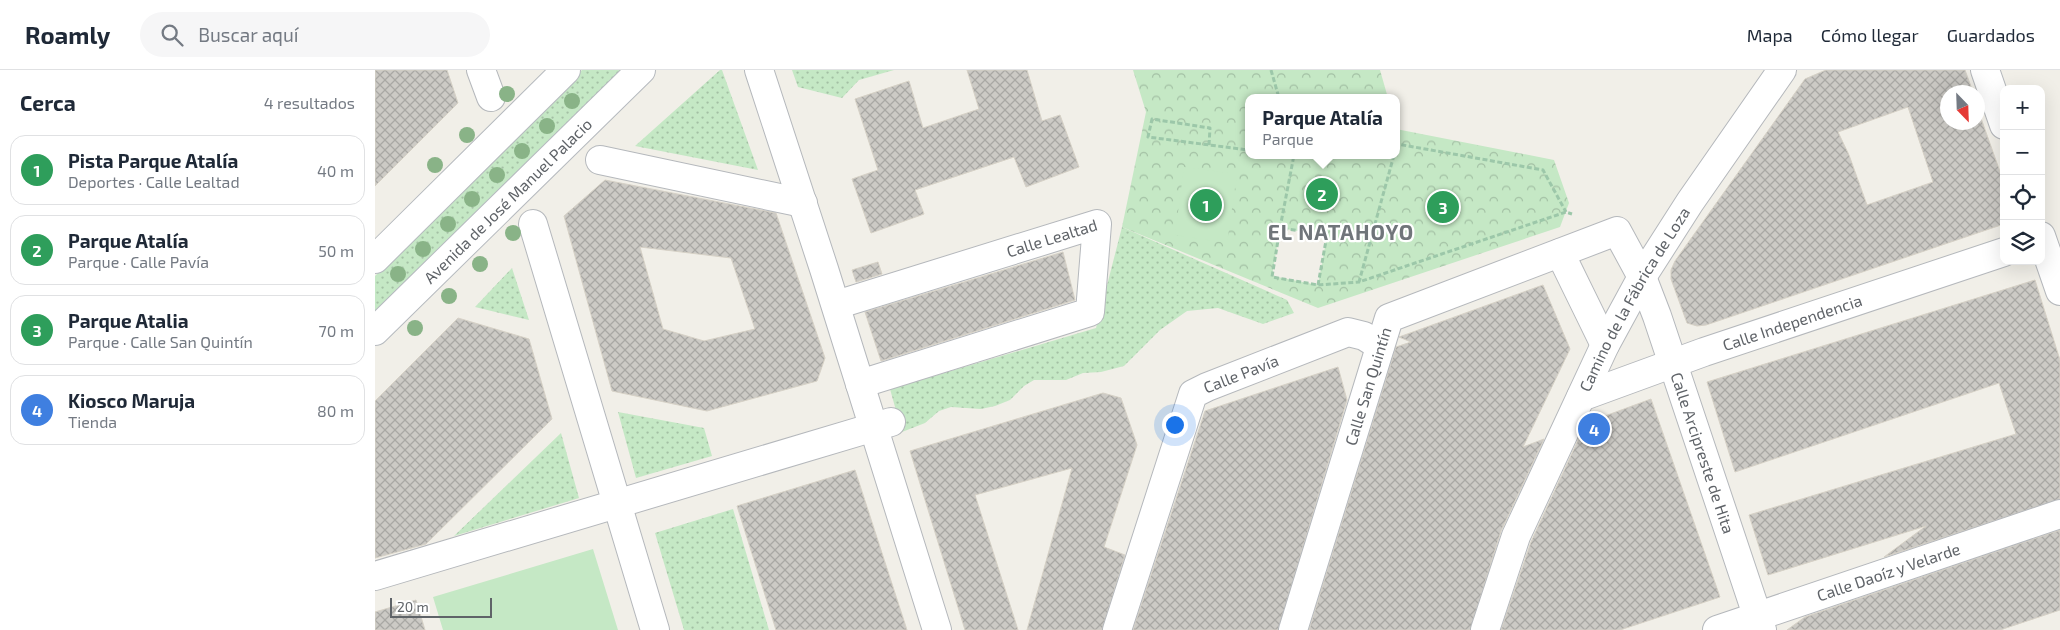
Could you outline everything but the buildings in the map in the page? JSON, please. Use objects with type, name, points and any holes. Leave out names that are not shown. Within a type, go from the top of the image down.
[{"type":"street","points":[[481,70],[491,97]]},
{"type":"street","points":[[375,259],[566,70]]},
{"type":"street","name":"Avenida de José Manuel Palacio","points":[[375,331],[641,70]]},
{"type":"street","points":[[759,70],[860,384],[882,425],[937,630]]},
{"type":"street","name":"Camino de la Fábrica de Loza","points":[[1485,630],[1516,536],[1605,345],[1642,277],[1690,202],[1782,70]]},
{"type":"street","points":[[1985,70],[2000,113]]},
{"type":"street","points":[[600,160],[803,203]]},
{"type":"street","points":[[533,224],[655,630]]},
{"type":"street","name":"Calle Lealtad","points":[[835,305],[1097,224],[1090,312],[860,384]]},
{"type":"street","name":"Calle San Quintín","points":[[1293,630],[1389,318],[1617,231],[1642,277]]},
{"type":"street","points":[[2046,237],[2060,290]]},
{"type":"street","points":[[1560,253],[1605,345]]},
{"type":"street","name":"Calle Independencia","points":[[1581,397],[1671,363],[2000,253]]},
{"type":"street","name":"Calle Arcipreste de Hita","points":[[1642,277],[1760,623]]},
{"type":"street","name":"Calle Pavía","points":[[1117,630],[1193,394],[1348,332],[1364,336],[1380,346]]},
{"type":"street","points":[[375,576],[882,425]]},
{"type":"street","name":"Calle Daoíz y Velarde","points":[[1717,630],[1760,623],[2060,514]]},
{"type":"path","points":[[1271,70],[1278,94]]},
{"type":"path","points":[[1209,145],[1210,128],[1152,118],[1148,137],[1209,145],[1245,150]]},
{"type":"path","points":[[1293,159],[1272,277],[1318,285],[1359,282],[1566,212],[1543,170],[1400,146]]},
{"type":"path","points":[[1359,282],[1393,159]]},
{"type":"path","points":[[1280,228],[1327,235],[1318,285]]},
{"type":"green space","points":[[582,70],[621,70],[375,313],[375,276]]},
{"type":"green space","points":[[722,70],[758,170],[635,146]]},
{"type":"green space","points":[[792,70],[894,70],[859,80],[842,98],[798,87]]},
{"type":"green space","points":[[1133,70],[1380,70],[1387,94],[1245,94],[1245,159],[1400,159],[1400,130],[1554,160],[1569,203],[1560,227],[1318,308],[1122,227],[1146,112]],"holes":[[[1280,228],[1327,236],[1318,285],[1272,276]]]},
{"type":"green space","points":[[1184,167],[1237,174],[1227,243],[1175,235]]},
{"type":"green space","points":[[1122,227],[1287,300],[1294,313],[1263,324],[1218,308],[1187,311],[1160,330],[1124,366],[1101,372],[1083,373],[1066,380],[1034,380],[1024,386],[1010,400],[995,406],[981,409],[951,407],[939,411],[925,423],[902,432],[890,389],[1096,328]]},
{"type":"green space","points":[[512,268],[529,320],[475,307]]},
{"type":"green space","points":[[618,412],[704,428],[712,456],[636,478]]},
{"type":"green space","points":[[561,433],[579,498],[454,536]]},
{"type":"green space","points":[[733,509],[769,630],[684,630],[655,533]]},
{"type":"green space","points":[[593,549],[618,630],[443,630],[433,597]]},
{"type":"place","name":"Parque Atalía","points":[[1322,194]]},
{"type":"place","name":"Pista Parque Atalía","points":[[1206,205]]},
{"type":"place","name":"Parque Atalia","points":[[1443,207]]},
{"type":"place","name":"Kiosco Maruja","points":[[1594,429]]},
{"type":"district","name":"EL NATAHOYO","points":[[1341,233]]}]
